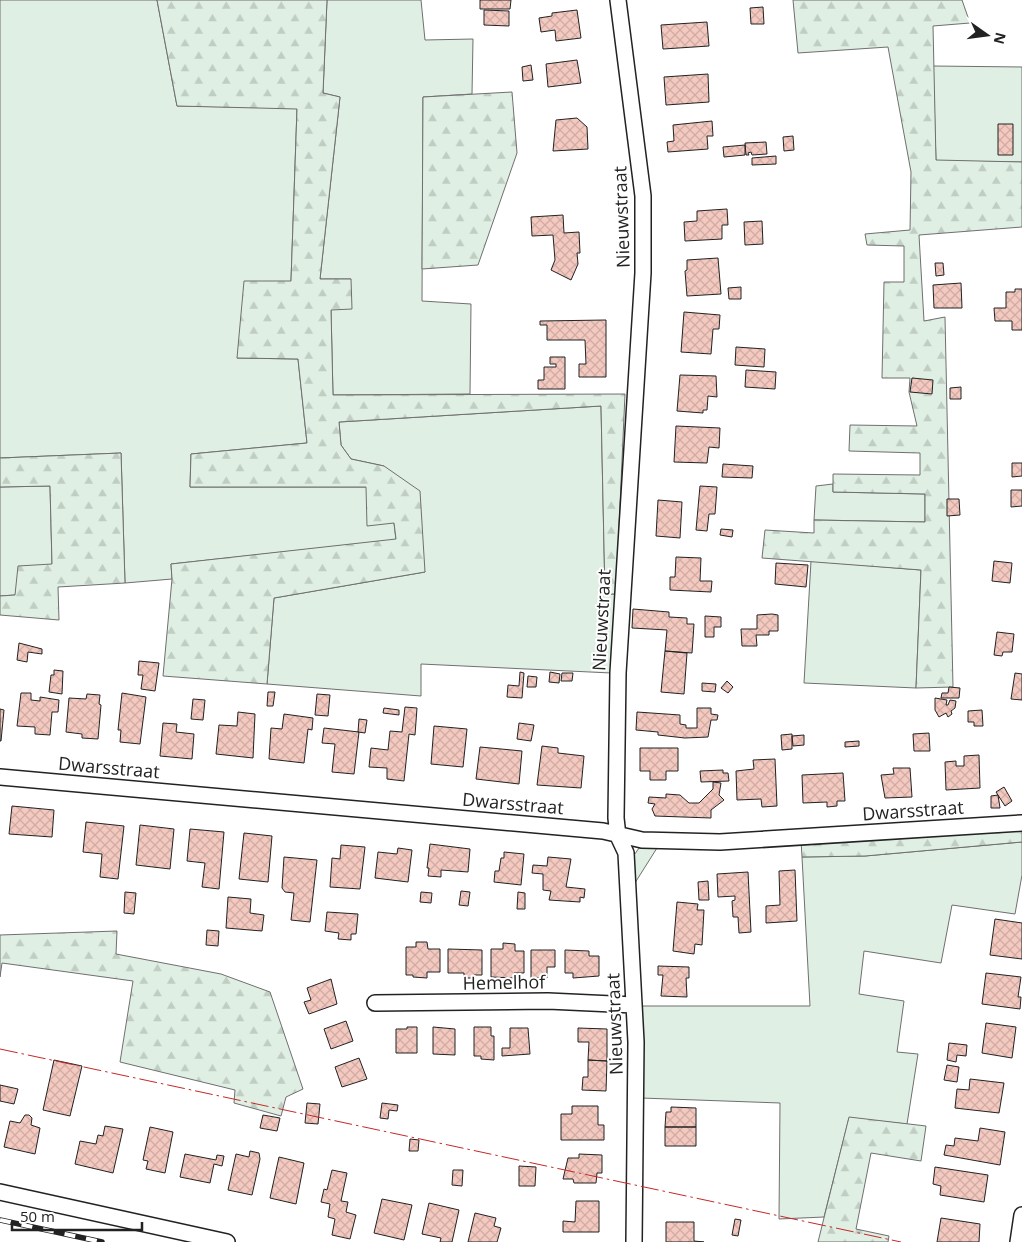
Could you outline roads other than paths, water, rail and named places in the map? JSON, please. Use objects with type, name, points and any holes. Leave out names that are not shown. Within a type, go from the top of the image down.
[{"type":"street","name":"Nieuwstraat","points":[[618,0],[643,196],[643,273],[618,673],[616,818],[618,836],[626,853],[636,1052],[634,1242]]},
{"type":"street","name":"Dwarsstraat","points":[[0,777],[603,831],[642,840],[720,842],[1022,823]]},
{"type":"street","name":"Hemelhof","points":[[375,1003],[548,1001],[634,1005]]},
{"type":"street","points":[[0,1192],[227,1242]]},
{"type":"street","points":[[1018,1242],[1022,1214]]},
{"type":"railway","points":[[0,1220],[102,1242]]}]
